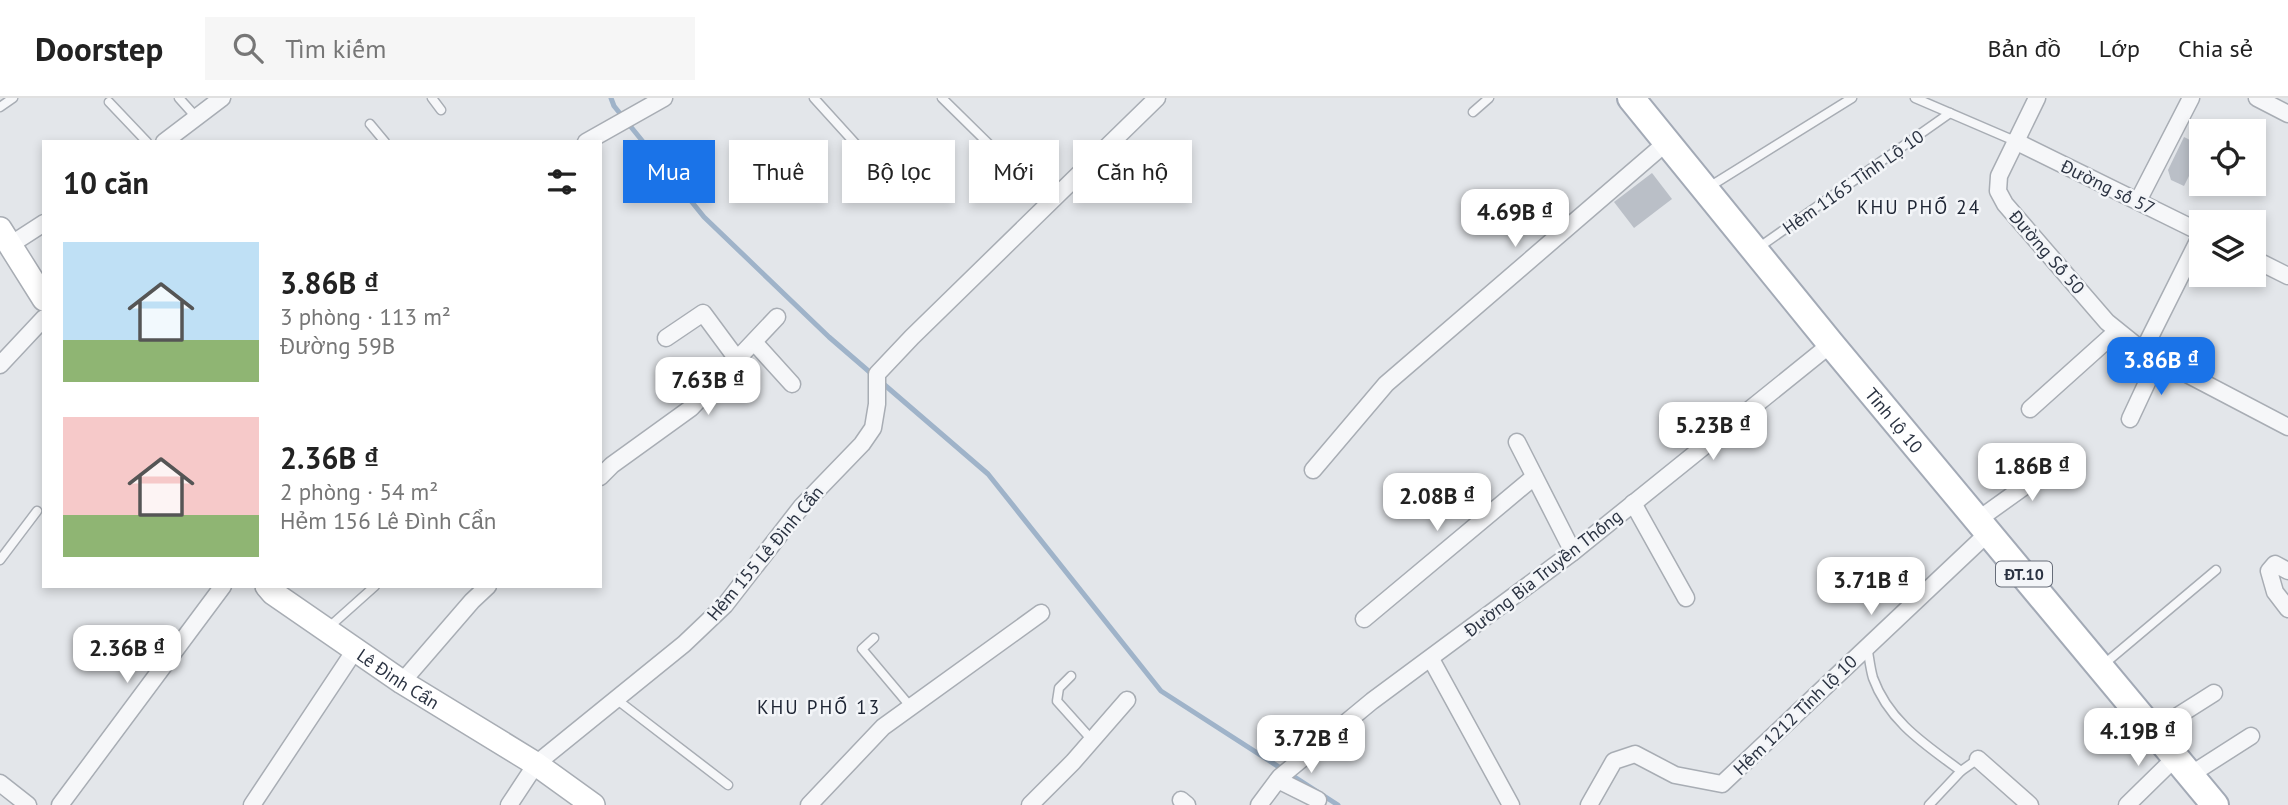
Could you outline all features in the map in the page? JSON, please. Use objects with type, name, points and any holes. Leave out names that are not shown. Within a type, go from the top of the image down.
[{"type":"main road","name":"Tỉnh lộ 10","points":[[1631,98],[1831,344],[2214,805]]},
{"type":"street","points":[[167,140],[222,98]]},
{"type":"street","points":[[589,140],[664,98]]},
{"type":"street","name":"Hẻm 155 Lê Đình Cẩn","points":[[509,805],[536,764],[684,644],[725,605],[802,506],[862,444],[873,428],[877,404],[877,374],[1157,98]]},
{"type":"street","name":"Đường Số 50","points":[[2037,98],[1999,176],[2000,197],[2117,331],[2151,355],[2288,427]]},
{"type":"street","points":[[2138,201],[2191,98]]},
{"type":"street","points":[[2257,98],[2288,114]]},
{"type":"street","name":"Đường số 57","points":[[2015,141],[2189,226]]},
{"type":"street","points":[[1313,470],[1386,384],[1667,142]]},
{"type":"street","points":[[42,224],[5,237],[42,296]]},
{"type":"street","points":[[2130,419],[2151,355],[2189,264]]},
{"type":"street","points":[[2266,265],[2288,276]]},
{"type":"street","points":[[666,338],[703,313],[737,359]]},
{"type":"street","points":[[602,475],[691,408],[777,317]]},
{"type":"street","points":[[0,365],[42,320]]},
{"type":"street","points":[[2030,409],[2117,331]]},
{"type":"street","points":[[754,342],[792,384]]},
{"type":"street","name":"Đường Bia Truyền Thống","points":[[1259,805],[1279,779],[1372,701],[1573,552],[1831,344]]},
{"type":"street","points":[[1517,442],[1573,552]]},
{"type":"street","name":"Hẻm 1212 Tỉnh lộ 10","points":[[1589,805],[1614,761],[1634,754],[1675,775],[1722,784],[1867,646],[1984,526],[2064,458]]},
{"type":"street","points":[[1364,618],[1534,477]]},
{"type":"street","points":[[1633,503],[1686,598]]},
{"type":"street","points":[[2288,571],[2274,564],[2269,571],[2275,592],[2288,609]]},
{"type":"street","points":[[60,805],[222,588]]},
{"type":"street","name":"Lê Đình Cẩn","points":[[269,588],[402,682],[536,764],[593,805]]},
{"type":"street","points":[[402,682],[486,588]]},
{"type":"street","points":[[808,805],[883,727],[1041,613]]},
{"type":"street","points":[[252,805],[355,650]]},
{"type":"street","points":[[1431,659],[1511,805]]},
{"type":"street","points":[[2154,731],[2214,693]]},
{"type":"street","points":[[1030,805],[1127,700]]},
{"type":"street","points":[[2127,805],[2183,766],[2252,736]]},
{"type":"street","points":[[1978,759],[2030,805]]},
{"type":"street","points":[[1279,779],[1318,800]]},
{"type":"street","points":[[3,793],[28,805]]},
{"type":"lane","points":[[0,107],[13,98]]},
{"type":"lane","points":[[179,98],[196,117]]},
{"type":"lane","points":[[432,98],[441,110]]},
{"type":"lane","points":[[814,98],[852,140]]},
{"type":"lane","points":[[942,98],[1051,204]]},
{"type":"lane","points":[[1473,112],[1489,98]]},
{"type":"lane","points":[[1706,189],[1852,98]]},
{"type":"lane","points":[[1914,98],[2015,141]]},
{"type":"lane","points":[[109,102],[145,140]]},
{"type":"lane","name":"Hẻm 1165 Tỉnh Lộ 10","points":[[1755,250],[1950,113]]},
{"type":"lane","points":[[370,124],[383,140]]},
{"type":"lane","points":[[0,560],[37,511]]},
{"type":"lane","points":[[2100,667],[2216,570]]},
{"type":"lane","points":[[326,630],[373,588]]},
{"type":"lane","points":[[874,638],[862,649],[910,706]]},
{"type":"lane","points":[[1867,646],[1873,677],[1888,707],[1908,731],[1961,771]]},
{"type":"lane","points":[[1070,676],[1059,688],[1057,701],[1092,740]]},
{"type":"lane","points":[[616,699],[728,785]]},
{"type":"lane","points":[[1929,805],[1961,771],[1978,759]]},
{"type":"building","points":[[2184,137],[2189,140],[2189,176],[2184,186],[2171,180],[2168,170]]},
{"type":"building","points":[[1652,173],[1672,199],[1634,228],[1614,202]]},
{"type":"waterway","points":[[611,98],[614,106],[704,217],[829,337],[988,474],[1161,691],[1338,805]]},
{"type":"district","name":"KHU PHỐ 24","points":[[1919,207]]},
{"type":"district","name":"KHU PHỐ 13","points":[[819,707]]}]
